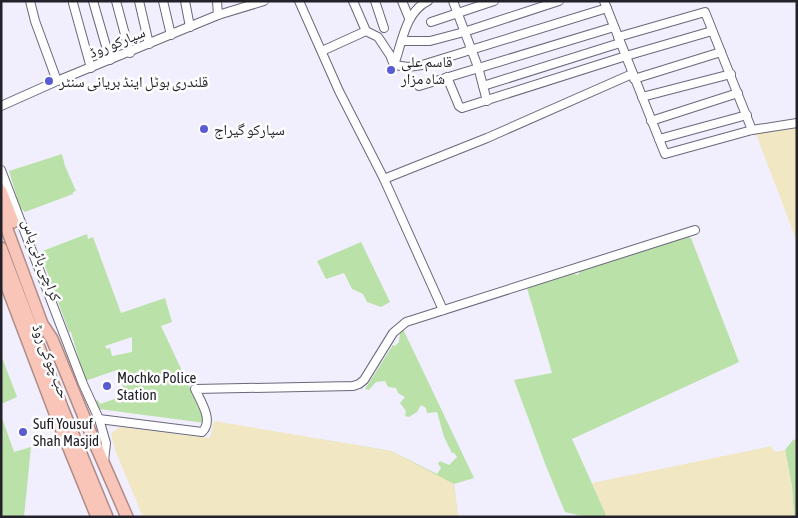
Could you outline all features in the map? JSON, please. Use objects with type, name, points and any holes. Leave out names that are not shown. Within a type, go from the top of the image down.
[{"type":"highway","name":"کراچی بائی پاس","points":[[1,192],[34,291],[42,324],[52,339],[127,517]]},
{"type":"highway","name":"کراچی بائی پاس","points":[[1,213],[34,291]]},
{"type":"highway","points":[[1,248],[59,401],[106,517]]},
{"type":"highway","name":"حب چوکی روڈ","points":[[2,277],[55,415],[97,517]]},
{"type":"street","points":[[30,1],[35,21],[57,81]]},
{"type":"street","points":[[93,1],[110,60]]},
{"type":"street","points":[[116,1],[130,52]]},
{"type":"street","points":[[138,1],[149,44]]},
{"type":"street","points":[[163,1],[171,36]]},
{"type":"street","points":[[185,1],[190,27]]},
{"type":"street","points":[[217,1],[218,15]]},
{"type":"street","name":"سپارکو روڈ","points":[[244,7],[256,1]]},
{"type":"street","name":"سپارکو روڈ","points":[[1,106],[218,15],[264,1]]},
{"type":"street","points":[[299,1],[340,91],[384,179],[443,310]]},
{"type":"street","points":[[353,1],[366,31],[378,37],[394,65]]},
{"type":"street","points":[[375,1],[384,28]]},
{"type":"street","points":[[402,1],[409,18]]},
{"type":"street","points":[[453,1],[478,67],[487,101]]},
{"type":"street","points":[[430,22],[494,1]]},
{"type":"street","points":[[402,41],[430,41],[559,1]]},
{"type":"street","points":[[394,65],[409,18],[425,2]]},
{"type":"street","points":[[73,3],[91,68]]},
{"type":"street","points":[[394,65],[408,67],[422,65],[606,5],[665,154],[752,130],[797,123]]},
{"type":"street","points":[[483,86],[702,12],[706,13],[752,130]]},
{"type":"street","points":[[419,86],[614,26]]},
{"type":"street","points":[[322,50],[366,31]]},
{"type":"street","points":[[447,77],[460,108],[712,31]]},
{"type":"street","points":[[384,179],[633,76],[721,52]]},
{"type":"street","points":[[642,97],[731,74]]},
{"type":"street","points":[[651,121],[738,93]]},
{"type":"street","points":[[659,139],[747,114]]},
{"type":"street","points":[[1,170],[83,384],[99,419],[106,443],[104,464]]},
{"type":"street","points":[[99,419],[202,432],[207,428],[208,419],[195,390],[353,386],[364,380],[393,333],[406,322],[695,230]]},
{"type":"green space","points":[[62,154],[76,191],[73,194],[25,212],[20,208],[9,171]]},
{"type":"green space","points":[[87,234],[88,239],[93,237],[121,313],[165,298],[172,322],[161,326],[205,423],[99,409],[95,401],[98,400],[100,404],[126,395],[117,370],[85,381],[71,332],[69,332],[40,252]],"holes":[[[132,337],[132,352],[112,356],[110,348],[107,349],[105,346]]]},
{"type":"green space","points":[[688,237],[691,238],[739,362],[572,439],[607,517],[586,517],[565,512],[514,380],[552,373],[527,288],[574,273],[576,275],[579,274],[579,271]]},
{"type":"green space","points":[[361,242],[390,302],[381,307],[367,302],[363,294],[352,289],[344,273],[326,279],[317,261]]},
{"type":"green space","points":[[403,329],[474,478],[454,484],[458,517],[319,439],[391,451],[437,474],[441,468],[438,464],[440,461],[449,465],[457,457],[452,453],[444,437],[437,412],[427,413],[426,408],[421,405],[417,412],[409,417],[405,416],[406,411],[400,403],[405,397],[398,393],[396,388],[388,387],[385,381],[376,382],[369,390],[365,389],[393,345],[395,346],[399,342],[400,333]]},
{"type":"green space","points":[[1,355],[17,397],[1,404]]},
{"type":"green space","points":[[1,415],[14,452],[31,447],[24,517],[1,517]]},
{"type":"green space","points":[[797,439],[797,517],[794,517],[792,487],[785,450],[793,440]]},
{"type":"sand","points":[[797,127],[797,242],[756,134]]},
{"type":"sand","points":[[214,421],[391,451],[454,484],[458,517],[143,517],[115,450],[111,433],[120,427],[210,438]]},
{"type":"sand","points":[[772,446],[772,449],[776,452],[785,450],[792,487],[794,517],[607,517],[592,483]]},
{"type":"place","name":"قاسم علی شاہ مزار","points":[[391,70]]},
{"type":"place","name":"قلندری ہوٹل اینڈ بریانی سنٹر","points":[[49,81]]},
{"type":"place","name":"سپارکو گیراج","points":[[204,129]]},
{"type":"place","name":"Mochko Police Station","points":[[107,386]]},
{"type":"place","name":"Sufi Yousuf Shah Masjid","points":[[23,432]]}]
